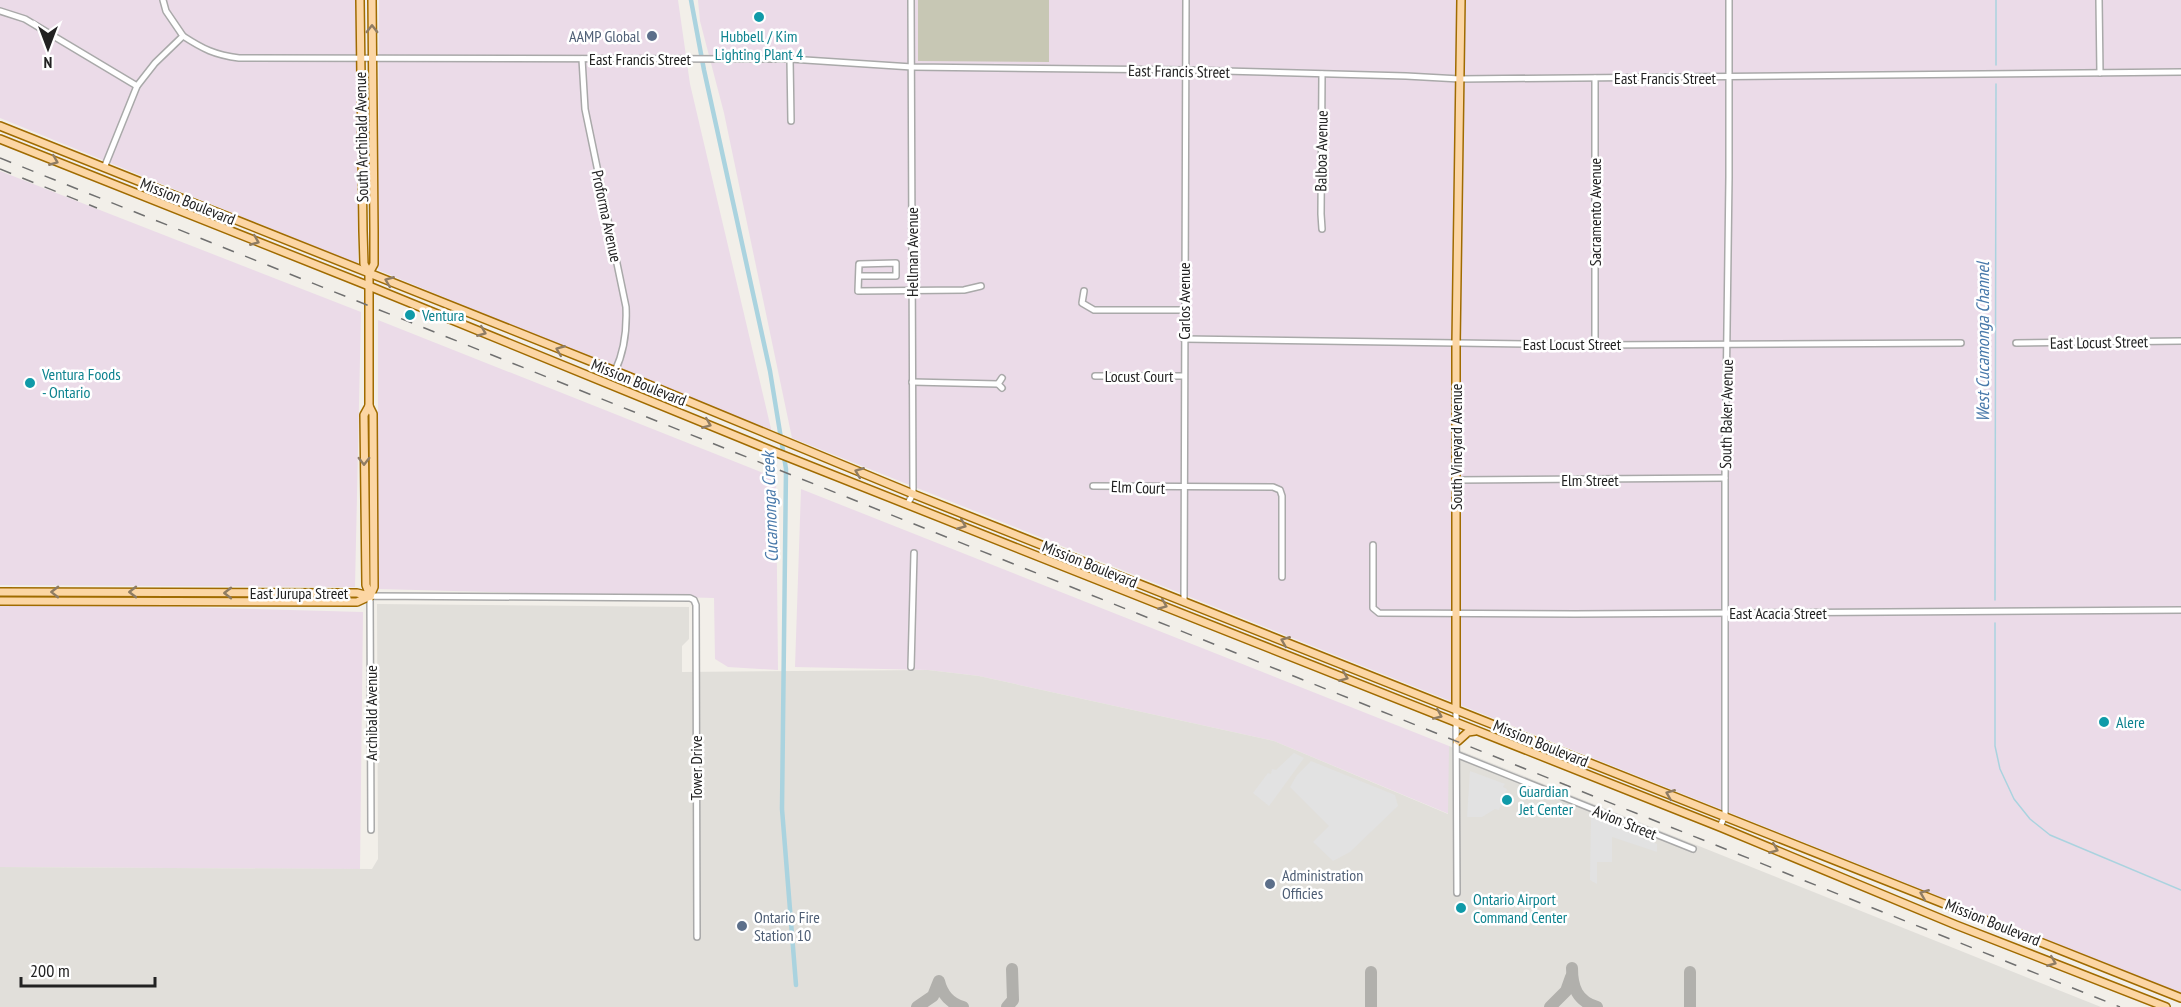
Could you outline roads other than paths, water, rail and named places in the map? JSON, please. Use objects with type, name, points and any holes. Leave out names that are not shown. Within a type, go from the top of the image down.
[{"type":"main road","name":"South Archibald Avenue","points":[[360,0],[364,264],[369,273]]},
{"type":"main road","name":"South Archibald Avenue","points":[[369,286],[369,273],[374,264],[372,0]]},
{"type":"main road","name":"South Vineyard Avenue","points":[[1456,710],[1455,480],[1461,0]]},
{"type":"main road","name":"Mission Boulevard","points":[[0,126],[615,371],[913,494],[2181,998]]},
{"type":"main road","name":"Mission Boulevard","points":[[0,139],[369,286],[775,452],[908,503],[1720,827],[1956,925],[2166,1007]]},
{"type":"main road","points":[[345,263],[358,265],[362,262],[364,253]]},
{"type":"main road","name":"Archibald Avenue","points":[[369,286],[369,406],[373,414],[374,538],[374,588],[370,596]]},
{"type":"main road","points":[[369,306],[374,299],[380,296],[402,300]]},
{"type":"main road","name":"Archibald Avenue","points":[[369,406],[364,415],[366,585],[370,596]]},
{"type":"main road","points":[[365,518],[370,535],[374,538]]},
{"type":"main road","name":"East Jurupa Street","points":[[0,592],[357,593],[370,596]]},
{"type":"main road","name":"East Jurupa Street","points":[[0,601],[357,602],[370,596]]},
{"type":"main road","points":[[1458,741],[1468,732],[1477,731]]},
{"type":"street","points":[[104,168],[137,86],[155,63],[183,36],[166,11],[163,0]]},
{"type":"street","name":"Hellman Avenue","points":[[908,503],[913,494],[911,0]]},
{"type":"street","name":"Carlos Avenue","points":[[1184,601],[1186,0]]},
{"type":"street","name":"South Baker Avenue","points":[[1720,827],[1725,815],[1729,0]]},
{"type":"street","points":[[2099,0],[2100,73]]},
{"type":"street","points":[[0,11],[25,19],[137,86]]},
{"type":"street","name":"East Francis Street","points":[[183,36],[204,50],[239,58],[790,59],[912,67],[1186,70],[1460,79],[2181,72]]},
{"type":"street","name":"Proforma Avenue","points":[[582,59],[585,110],[626,307],[627,331],[615,371]]},
{"type":"street","points":[[790,59],[791,121]]},
{"type":"street","name":"Balboa Avenue","points":[[1322,74],[1322,229]]},
{"type":"street","name":"Sacramento Avenue","points":[[1595,78],[1595,345]]},
{"type":"street","points":[[859,276],[896,276],[896,263],[859,264],[858,291],[964,290],[981,286]]},
{"type":"street","points":[[1084,291],[1082,303],[1094,310],[1184,310]]},
{"type":"street","name":"East Locust Street","points":[[1184,339],[1595,345],[1961,343]]},
{"type":"street","name":"East Locust Street","points":[[2016,343],[2181,341]]},
{"type":"street","name":"Locust Court","points":[[1095,376],[1184,376]]},
{"type":"street","points":[[912,382],[1001,384]]},
{"type":"street","name":"Elm Street","points":[[1455,480],[1725,478]]},
{"type":"street","name":"Elm Court","points":[[1093,486],[1184,488]]},
{"type":"street","points":[[1184,488],[1273,488],[1280,490],[1282,496],[1282,577]]},
{"type":"street","name":"East Acacia Street","points":[[1373,545],[1373,608],[1379,613],[2181,610]]},
{"type":"street","points":[[911,668],[914,552]]},
{"type":"street","name":"Tower Drive","points":[[370,596],[694,600],[696,605],[697,937]]},
{"type":"street","name":"Archibald Avenue","points":[[370,596],[371,830]]},
{"type":"street","name":"South Vineyard Avenue","points":[[1456,710],[1458,741],[1457,893]]},
{"type":"street","name":"Avion Street","points":[[1458,754],[1693,849]]},
{"type":"waterway","name":"Cucamonga Creek","points":[[691,0],[704,70],[770,371],[786,469],[782,809],[796,985]]},
{"type":"waterway","name":"West Cucamonga Channel","points":[[1996,0],[1996,65]]},
{"type":"waterway","name":"West Cucamonga Channel","points":[[1995,600],[1996,84]]},
{"type":"waterway","name":"West Cucamonga Channel","points":[[1995,623],[1995,746],[2000,769],[2014,799],[2030,819],[2050,835],[2181,890]]},
{"type":"railway","points":[[0,158],[2120,1007]]},
{"type":"railway","points":[[0,169],[97,208]]},
{"type":"place","name":"Hubbell / Kim Lighting Plant 4","points":[[759,17]]},
{"type":"place","name":"AAMP Global","points":[[652,36]]},
{"type":"place","name":"Ventura","points":[[410,315]]},
{"type":"place","name":"Ventura Foods - Ontario","points":[[30,383]]},
{"type":"place","name":"Alere","points":[[2104,722]]},
{"type":"place","name":"Guardian Jet Center","points":[[1507,800]]},
{"type":"place","name":"Administration Officies","points":[[1270,884]]},
{"type":"place","name":"Ontario Airport Command Center","points":[[1461,908]]},
{"type":"place","name":"Ontario Fire Station 10","points":[[742,926]]}]
